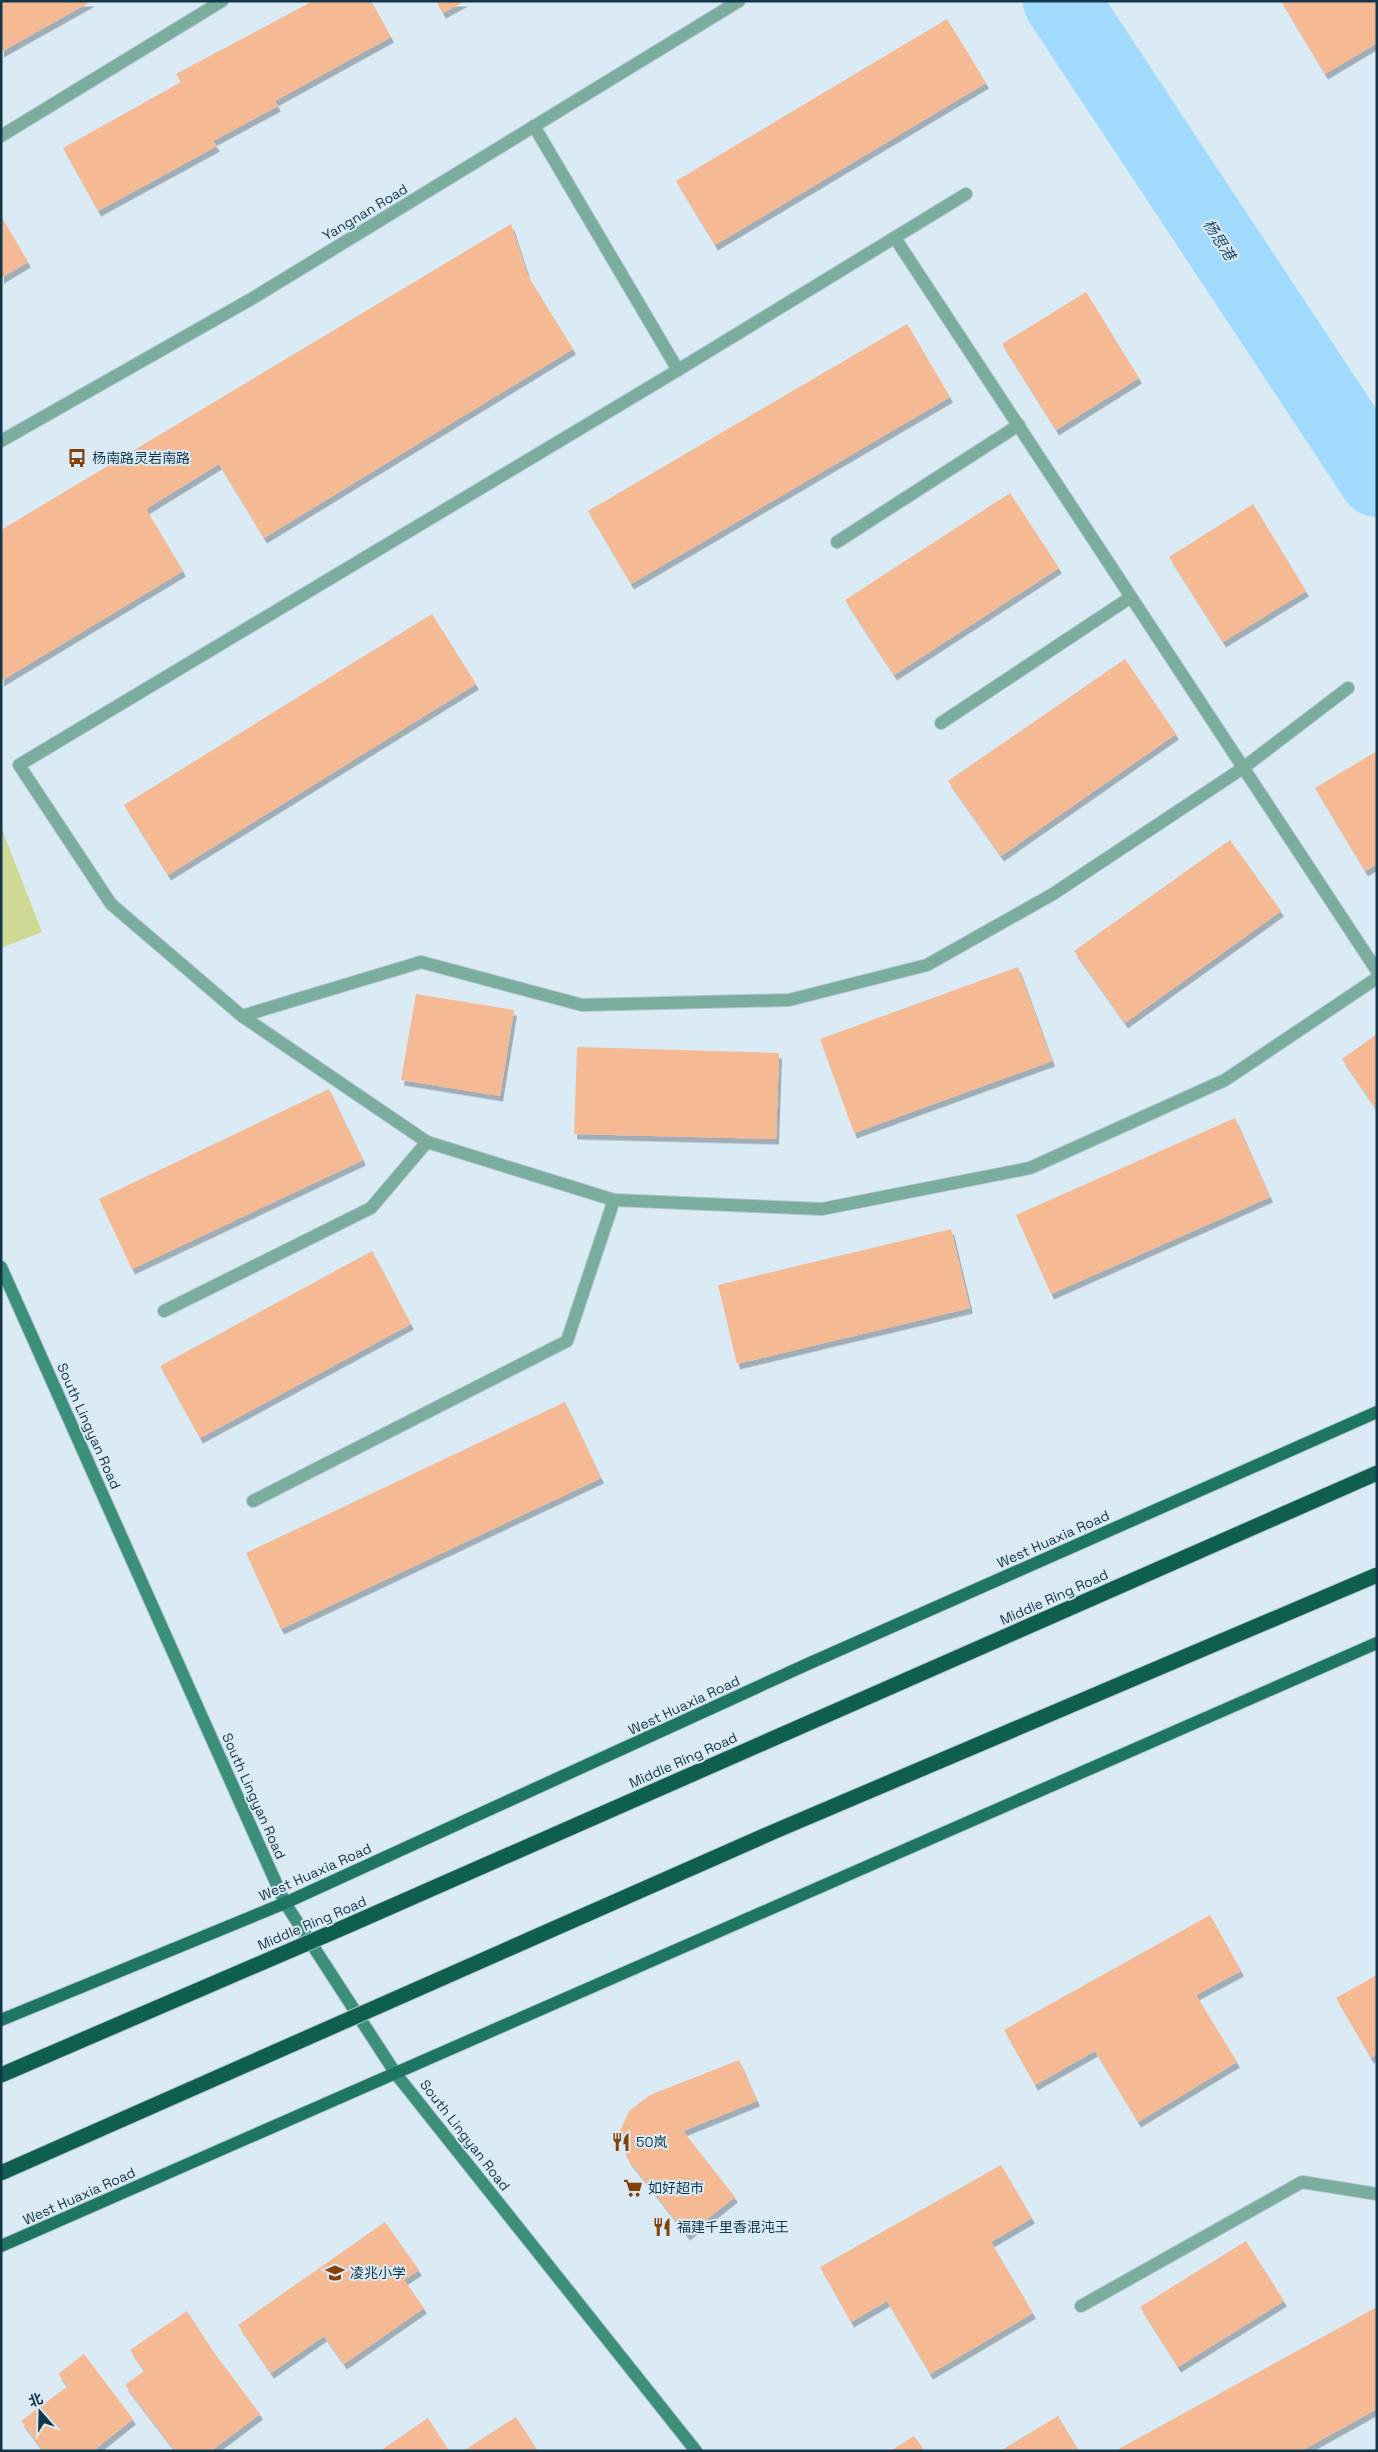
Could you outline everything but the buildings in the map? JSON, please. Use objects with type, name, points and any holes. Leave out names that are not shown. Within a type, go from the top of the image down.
[{"type":"highway","name":"Middle Ring Road","points":[[1,2075],[347,1926],[1377,1473]]},
{"type":"highway","points":[[1,2173],[773,1832],[1377,1575]]},
{"type":"main road","name":"West Huaxia Road","points":[[1,2020],[286,1903],[810,1663],[1377,1412]]},
{"type":"main road","name":"West Huaxia Road","points":[[1,2246],[396,2074],[844,1874],[1377,1643]]},
{"type":"street","points":[[1,136],[222,1]]},
{"type":"street","name":"Yangnan Road","points":[[1,441],[253,298],[739,1]]},
{"type":"street","points":[[534,126],[678,370]]},
{"type":"street","points":[[966,194],[678,370],[19,765],[111,904],[242,1016],[427,1142],[614,1200],[822,1209],[1030,1168],[1226,1080],[1377,978]]},
{"type":"street","points":[[895,238],[1377,971]]},
{"type":"street","points":[[837,542],[1019,425]]},
{"type":"street","points":[[941,723],[1131,597]]},
{"type":"street","points":[[242,1016],[421,962],[582,1005],[789,1000],[927,965],[1053,894],[1243,768],[1348,688]]},
{"type":"street","points":[[164,1310],[371,1208],[427,1142]]},
{"type":"street","points":[[254,1501],[567,1341],[614,1200]]},
{"type":"street","name":"South Lingyan Road","points":[[1,1267],[286,1903],[396,2074],[696,2451]]},
{"type":"street","points":[[1081,2306],[1302,2182],[1377,2194]]},
{"type":"green space","points":[[1,827],[42,932],[1,948]]},
{"type":"waterway","name":"杨思港","points":[[1061,1],[1377,479]]},
{"type":"place","name":"杨南路灵岩南路","points":[[77,458]]},
{"type":"place","name":"50岚","points":[[621,2142]]},
{"type":"place","name":"如好超市","points":[[633,2188]]},
{"type":"place","name":"福建千里香混沌王","points":[[662,2227]]},
{"type":"place","name":"凌兆小学","points":[[335,2273]]}]
